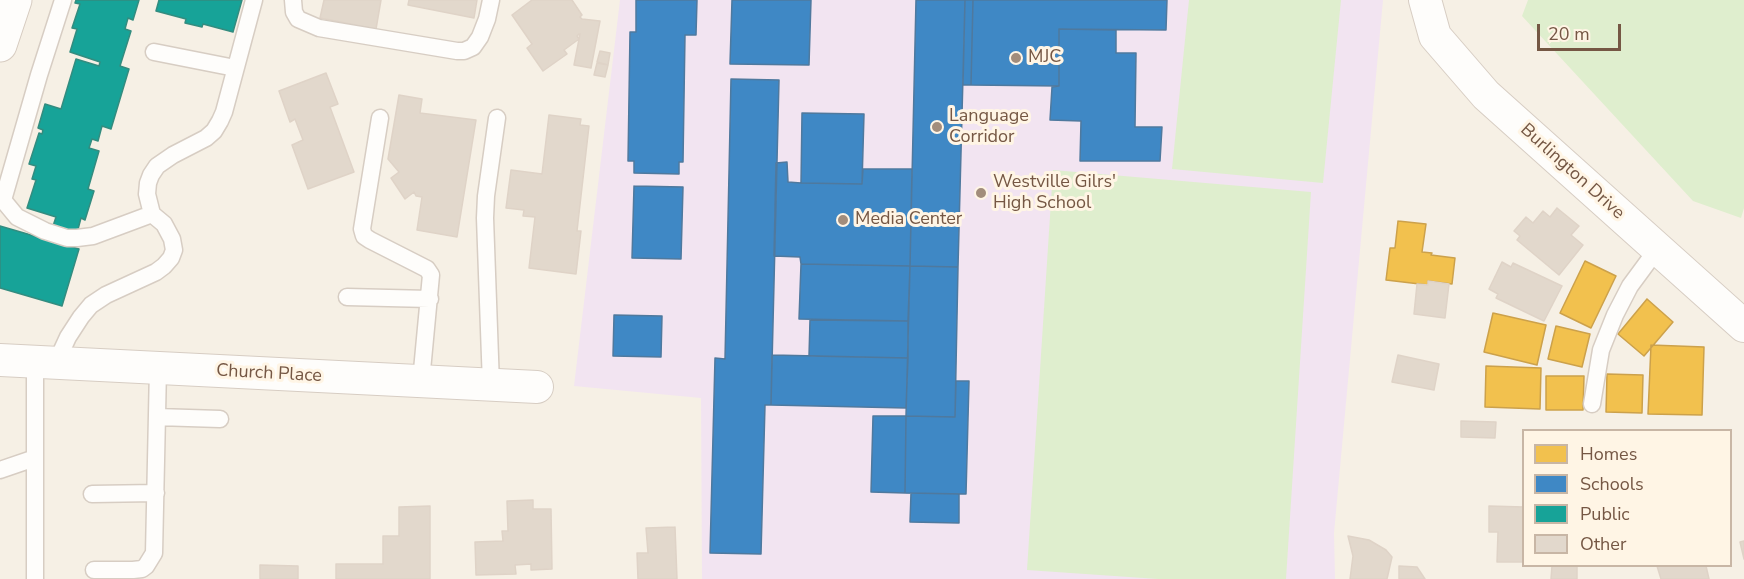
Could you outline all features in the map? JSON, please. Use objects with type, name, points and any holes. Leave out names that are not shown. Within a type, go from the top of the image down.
[{"type":"street","points":[[0,45],[15,0]]},
{"type":"street","name":"Burlington Drive","points":[[1425,0],[1435,36],[1486,95],[1744,326]]},
{"type":"street","name":"Church Place","points":[[0,360],[537,387]]},
{"type":"lane","points":[[63,0],[2,199],[17,217],[45,231],[67,238],[93,236],[152,214]]},
{"type":"lane","points":[[35,579],[35,458],[45,362],[68,338],[81,317],[92,305],[106,295],[156,272],[171,258],[174,250],[169,231],[152,214],[147,194],[151,175],[157,166],[214,131],[224,112],[254,0]]},
{"type":"lane","points":[[292,0],[294,12],[298,18],[318,28],[458,51],[473,47],[480,37],[491,0]]},
{"type":"lane","points":[[154,52],[235,68]]},
{"type":"lane","points":[[380,118],[362,229],[364,236],[427,269],[431,275],[421,381]]},
{"type":"lane","points":[[491,385],[485,218],[497,118]]},
{"type":"lane","points":[[1593,404],[1601,350],[1615,315],[1630,286],[1658,248]]},
{"type":"lane","points":[[347,297],[430,299]]},
{"type":"lane","points":[[94,570],[133,570],[146,566],[151,560],[155,547],[158,368]]},
{"type":"lane","points":[[157,417],[220,419]]},
{"type":"lane","points":[[0,470],[35,458]]},
{"type":"lane","points":[[92,494],[156,493]]},
{"type":"shaded area","name":"Westville Gilrs' High School","points":[[620,0],[1383,0],[1334,533],[1335,579],[702,579],[701,398],[574,386]]},
{"type":"green space","points":[[1189,0],[1341,0],[1323,183],[1172,169]]},
{"type":"green space","points":[[1528,0],[1744,0],[1744,208],[1741,218],[1693,201],[1522,16]]},
{"type":"green space","points":[[1053,170],[1311,192],[1286,579],[1158,579],[1027,570]]},
{"type":"building: Homes","points":[[1398,221],[1426,224],[1422,252],[1455,258],[1452,284],[1428,281],[1428,285],[1386,280],[1390,248],[1395,248]]},
{"type":"building: Homes","points":[[1585,261],[1616,276],[1591,328],[1560,313]]},
{"type":"building: Homes","points":[[1647,299],[1673,322],[1644,356],[1618,334]]},
{"type":"building: Homes","points":[[1493,313],[1546,325],[1537,365],[1484,352]]},
{"type":"building: Homes","points":[[1556,326],[1590,334],[1582,367],[1548,359]]},
{"type":"building: Homes","points":[[1651,345],[1704,347],[1702,415],[1648,414]]},
{"type":"building: Homes","points":[[1486,366],[1541,368],[1540,409],[1485,407]]},
{"type":"building: Homes","points":[[1607,374],[1643,375],[1642,413],[1606,412]]},
{"type":"building: Homes","points":[[1546,376],[1584,376],[1583,410],[1546,410]]},
{"type":"building: Schools","points":[[636,0],[697,0],[696,35],[685,35],[683,162],[679,162],[679,174],[634,173],[634,161],[628,161],[630,32],[636,32]]},
{"type":"building: Schools","points":[[732,0],[811,0],[809,65],[730,64]]},
{"type":"building: Schools","name":"Language Corridor","points":[[916,0],[965,0],[958,267],[910,266]]},
{"type":"building: Schools","points":[[965,0],[973,0],[971,85],[963,85]]},
{"type":"building: Schools","name":"MJC","points":[[973,0],[1167,0],[1166,30],[1059,29],[1059,86],[971,85]]},
{"type":"building: Schools","points":[[1059,29],[1116,30],[1116,53],[1136,53],[1135,127],[1162,127],[1160,161],[1080,161],[1081,121],[1050,120],[1052,87],[1059,86]]},
{"type":"building: Schools","points":[[731,79],[779,80],[771,405],[765,405],[761,554],[710,553],[715,358],[725,359]]},
{"type":"building: Schools","points":[[802,113],[864,114],[862,184],[801,183]]},
{"type":"building: Schools","name":"Media Center","points":[[787,162],[788,182],[801,183],[862,184],[863,169],[912,169],[910,266],[801,264],[800,257],[774,256],[776,163]]},
{"type":"building: Schools","points":[[634,186],[683,187],[681,259],[632,258]]},
{"type":"building: Schools","points":[[801,264],[910,266],[908,321],[799,319]]},
{"type":"building: Schools","points":[[910,266],[958,267],[955,417],[906,416]]},
{"type":"building: Schools","points":[[614,315],[662,316],[661,357],[613,356]]},
{"type":"building: Schools","points":[[810,320],[908,321],[908,358],[809,356]]},
{"type":"building: Schools","points":[[772,355],[908,358],[906,408],[771,405]]},
{"type":"building: Schools","points":[[956,381],[969,381],[966,494],[905,493],[906,416],[955,417]]},
{"type":"building: Schools","points":[[873,416],[906,416],[905,493],[871,492]]},
{"type":"building: Schools","points":[[911,493],[959,494],[959,523],[910,522]]},
{"type":"building: Public","points":[[76,0],[139,0],[133,20],[128,18],[125,29],[131,31],[120,66],[129,69],[111,129],[102,126],[98,141],[92,139],[89,148],[99,151],[88,189],[94,191],[85,220],[81,218],[77,233],[53,226],[56,217],[27,208],[36,180],[32,179],[36,166],[29,164],[39,133],[42,134],[43,130],[38,128],[45,104],[61,109],[76,59],[99,66],[100,62],[70,52],[77,29],[72,28],[80,4],[75,3]]},
{"type":"building: Public","points":[[159,0],[242,0],[233,32],[203,24],[202,27],[185,23],[186,19],[156,11]]},
{"type":"building: Public","points":[[0,226],[79,249],[62,306],[0,288]]},
{"type":"building: Other","points":[[324,0],[381,0],[376,29],[320,18]]},
{"type":"building: Other","points":[[409,0],[477,0],[474,18],[408,5]]},
{"type":"building: Other","points":[[532,0],[572,0],[582,15],[580,17],[582,19],[600,21],[591,68],[574,65],[580,34],[579,34],[577,36],[579,39],[564,50],[567,54],[543,71],[527,48],[532,44],[512,15]]},
{"type":"building: Other","points":[[600,51],[610,53],[608,65],[597,62]]},
{"type":"building: Other","points":[[597,63],[608,65],[605,77],[594,75]]},
{"type":"building: Other","points":[[326,73],[338,104],[330,107],[354,172],[308,189],[292,145],[303,140],[295,119],[290,122],[279,91]]},
{"type":"building: Other","points":[[399,95],[422,99],[420,113],[476,120],[457,237],[417,230],[422,197],[416,196],[414,192],[405,199],[391,178],[399,172],[388,159]]},
{"type":"building: Other","points":[[549,115],[581,119],[580,125],[589,126],[577,231],[581,231],[576,274],[529,268],[535,217],[523,216],[524,210],[506,208],[511,170],[542,174]]},
{"type":"building: Other","points":[[1557,208],[1579,226],[1571,235],[1583,245],[1559,275],[1517,240],[1520,236],[1514,231],[1526,217],[1533,223],[1543,211],[1550,217]]},
{"type":"building: Other","points":[[1502,262],[1511,267],[1513,263],[1562,286],[1544,321],[1496,298],[1498,294],[1489,289]]},
{"type":"building: Other","points":[[1428,281],[1449,284],[1445,318],[1414,314],[1417,284],[1428,285]]},
{"type":"building: Other","points":[[1398,355],[1439,364],[1434,390],[1392,382]]},
{"type":"building: Other","points":[[1461,421],[1496,422],[1495,438],[1461,437]]},
{"type":"building: Other","points":[[533,500],[533,509],[551,509],[552,569],[531,570],[531,564],[515,565],[516,574],[476,575],[475,542],[503,541],[502,531],[508,531],[507,501]]},
{"type":"building: Other","points":[[430,506],[430,579],[336,579],[336,564],[383,564],[383,536],[399,536],[399,507]]},
{"type":"building: Other","points":[[1489,506],[1522,507],[1522,562],[1497,562],[1498,532],[1489,532]]},
{"type":"building: Other","points":[[675,527],[677,579],[638,579],[637,553],[648,553],[646,528]]},
{"type":"building: Other","points":[[1348,536],[1369,540],[1386,550],[1392,557],[1387,579],[1350,579],[1353,556]]},
{"type":"building: Other","points":[[1744,541],[1744,559],[1740,542]]},
{"type":"building: Other","points":[[260,565],[298,566],[298,579],[260,579]]},
{"type":"building: Other","points":[[1399,566],[1417,567],[1425,579],[1399,579]]},
{"type":"building: Other","points":[[1552,567],[1577,567],[1577,579],[1551,579]]},
{"type":"building: Other","points":[[1657,567],[1706,567],[1709,579],[1661,579]]},
{"type":"place","name":"MJC","points":[[1016,58]]},
{"type":"place","name":"Language Corridor","points":[[937,127]]},
{"type":"place","name":"Westville Gilrs' High School","points":[[981,193]]},
{"type":"place","name":"Media Center","points":[[843,220]]}]
